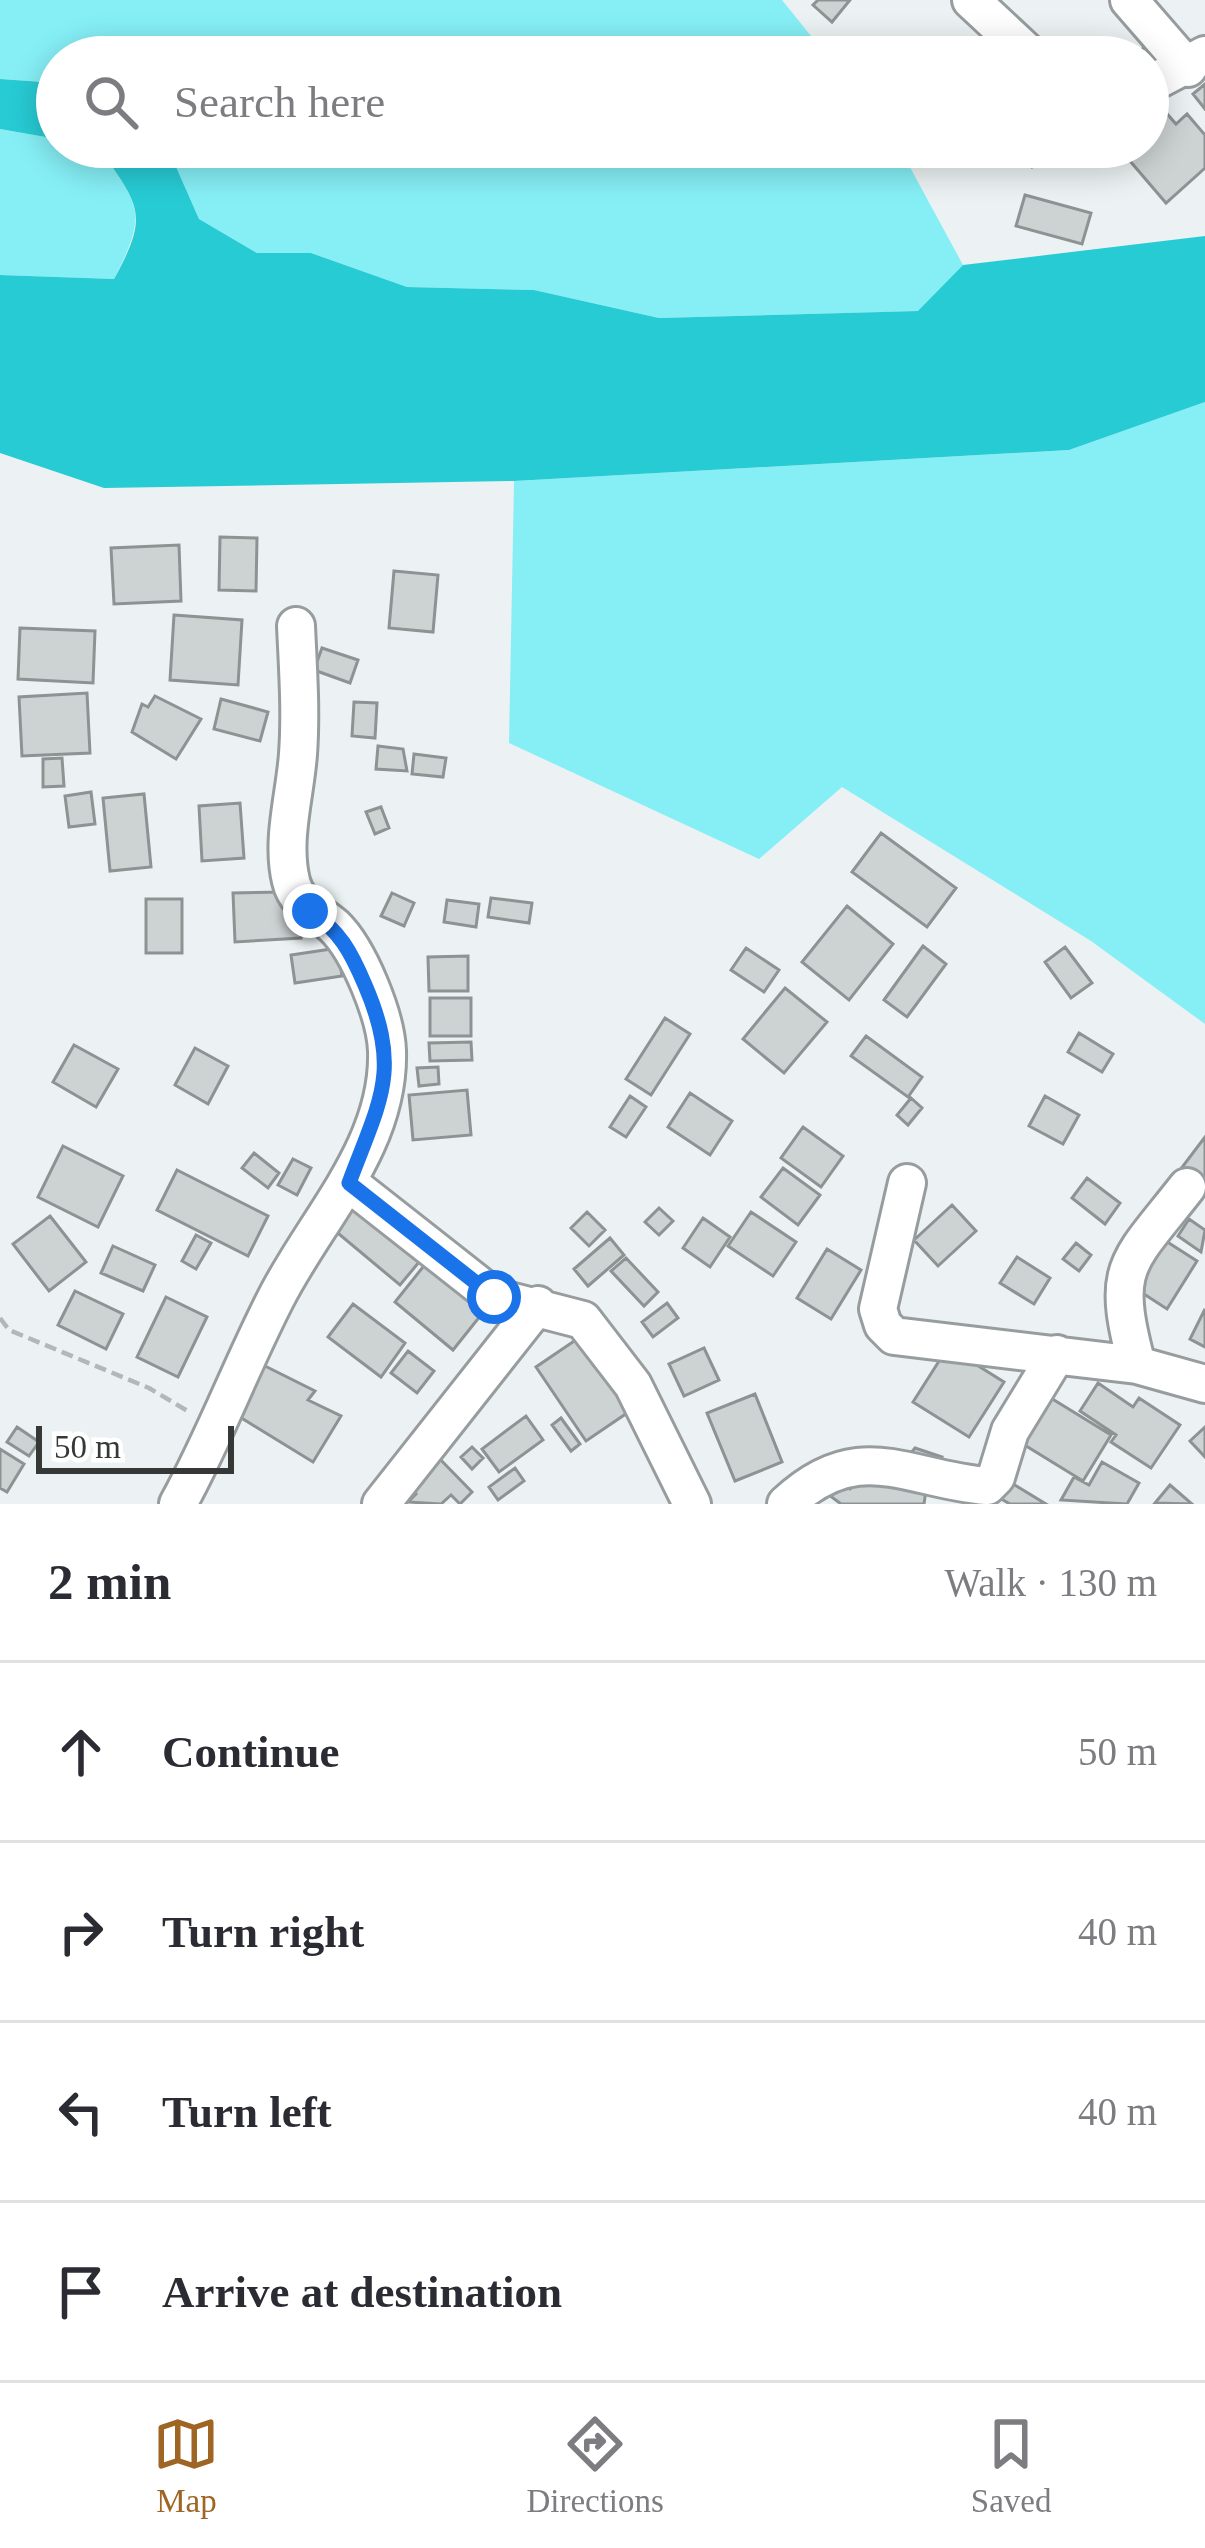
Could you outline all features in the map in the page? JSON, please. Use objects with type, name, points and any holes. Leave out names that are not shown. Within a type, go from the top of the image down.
[{"type":"street","points":[[971,0],[1010,36]]},
{"type":"street","points":[[1129,0],[1197,61],[1169,75]]},
{"type":"street","points":[[178,1504],[218,1431],[277,1295],[349,1183],[381,1100],[387,1045],[351,952],[335,927],[310,911],[291,886],[286,841],[298,749],[296,626]]},
{"type":"street","points":[[349,1183],[494,1297],[538,1305],[583,1321],[633,1385],[692,1504]]},
{"type":"street","points":[[907,1183],[878,1309],[894,1336],[1137,1365],[1205,1384]]},
{"type":"street","points":[[1137,1365],[1120,1290],[1126,1265],[1186,1187]]},
{"type":"street","points":[[381,1504],[538,1305]]},
{"type":"street","points":[[786,1504],[821,1475],[849,1466],[883,1465],[987,1486],[997,1477],[1010,1431],[1057,1354]]},
{"type":"path","points":[[0,1318],[9,1330],[149,1388],[218,1431]]},
{"type":"shaded area","points":[[0,0],[782,0],[811,36],[36,36],[36,82],[0,79]]},
{"type":"shaded area","points":[[0,79],[36,82],[36,135],[0,129]]},
{"type":"shaded area","points":[[0,129],[36,135],[36,168],[113,168],[135,210],[132,238],[114,279],[0,275]]},
{"type":"shaded area","points":[[113,168],[177,168],[199,219],[257,253],[311,253],[407,287],[534,290],[659,318],[918,311],[963,265],[1205,236],[1205,402],[1069,450],[514,481],[104,488],[0,453],[0,275],[114,279],[136,223]]},
{"type":"shaded area","points":[[177,168],[910,168],[963,265],[919,311],[659,318],[534,290],[407,287],[311,253],[257,253],[199,219]]},
{"type":"shaded area","points":[[1205,402],[1205,1024],[1091,941],[842,787],[759,859],[509,743],[514,481],[1069,450]]},
{"type":"building","points":[[818,0],[850,0],[832,22],[813,5]]},
{"type":"building","points":[[1205,84],[1205,109],[1193,94]]},
{"type":"building","points":[[1187,114],[1205,135],[1205,168],[1166,203],[1136,168],[1169,168],[1169,116],[1176,124]]},
{"type":"building","points":[[1025,195],[1091,213],[1082,244],[1016,226]]},
{"type":"building","points":[[220,537],[257,538],[256,591],[219,590]]},
{"type":"building","points":[[179,545],[181,601],[114,604],[111,548]]},
{"type":"building","points":[[394,571],[438,575],[433,632],[389,628]]},
{"type":"building","points":[[174,615],[242,620],[238,685],[170,680]]},
{"type":"building","points":[[20,628],[95,631],[93,683],[18,679]]},
{"type":"building","points":[[322,648],[358,660],[350,683],[314,670]]},
{"type":"building","points":[[87,693],[90,753],[22,756],[19,697]]},
{"type":"building","points":[[155,696],[201,719],[176,759],[132,732],[142,704],[148,707]]},
{"type":"building","points":[[221,699],[268,712],[260,741],[214,729]]},
{"type":"building","points":[[354,702],[377,703],[375,738],[352,736]]},
{"type":"building","points":[[378,746],[403,749],[407,771],[376,769]]},
{"type":"building","points":[[414,754],[446,758],[443,777],[412,774]]},
{"type":"building","points":[[62,758],[64,786],[43,787],[43,759]]},
{"type":"building","points":[[91,792],[95,824],[69,827],[65,796]]},
{"type":"building","points":[[144,794],[151,867],[110,871],[103,798]]},
{"type":"building","points":[[240,803],[244,858],[202,861],[199,806]]},
{"type":"building","points":[[381,807],[389,828],[375,834],[366,812]]},
{"type":"building","points":[[881,833],[956,888],[927,927],[852,872]]},
{"type":"building","points":[[285,892],[286,918],[300,918],[301,938],[235,942],[233,893]]},
{"type":"building","points":[[392,893],[414,903],[404,926],[381,916]]},
{"type":"building","points":[[491,898],[532,903],[529,923],[488,917]]},
{"type":"building","points":[[146,899],[182,899],[182,953],[146,953]]},
{"type":"building","points":[[447,900],[479,904],[476,927],[444,922]]},
{"type":"building","points":[[847,906],[893,944],[849,1000],[802,962]]},
{"type":"building","points":[[923,946],[946,964],[907,1017],[884,1000]]},
{"type":"building","points":[[1065,947],[1092,983],[1071,998],[1045,962]]},
{"type":"building","points":[[338,948],[342,976],[295,983],[291,955]]},
{"type":"building","points":[[746,948],[779,970],[764,992],[731,970]]},
{"type":"building","points":[[468,956],[468,991],[429,991],[428,957]]},
{"type":"building","points":[[785,988],[827,1022],[784,1073],[743,1039]]},
{"type":"building","points":[[430,998],[471,998],[471,1036],[430,1036]]},
{"type":"building","points":[[665,1018],[690,1034],[651,1095],[626,1079]]},
{"type":"building","points":[[1079,1033],[1113,1054],[1102,1072],[1068,1052]]},
{"type":"building","points":[[866,1036],[922,1077],[908,1097],[851,1056]]},
{"type":"building","points":[[471,1042],[472,1060],[430,1061],[429,1043]]},
{"type":"building","points":[[74,1045],[118,1069],[96,1107],[53,1082]]},
{"type":"building","points":[[195,1048],[228,1066],[208,1104],[175,1085]]},
{"type":"building","points":[[438,1067],[439,1084],[419,1086],[417,1068]]},
{"type":"building","points":[[467,1090],[471,1135],[413,1140],[409,1095]]},
{"type":"building","points":[[690,1093],[732,1121],[710,1155],[668,1127]]},
{"type":"building","points":[[630,1096],[646,1107],[626,1137],[610,1127]]},
{"type":"building","points":[[1045,1096],[1079,1115],[1063,1144],[1029,1126]]},
{"type":"building","points":[[911,1098],[922,1108],[908,1125],[897,1115]]},
{"type":"building","points":[[803,1127],[843,1156],[821,1187],[781,1158]]},
{"type":"building","points":[[1205,1137],[1205,1189],[1180,1170]]},
{"type":"building","points":[[63,1146],[123,1176],[98,1227],[38,1197]]},
{"type":"building","points":[[254,1153],[279,1173],[268,1188],[242,1168]]},
{"type":"building","points":[[293,1159],[311,1168],[297,1195],[278,1185]]},
{"type":"building","points":[[783,1168],[820,1195],[798,1225],[761,1197]]},
{"type":"building","points":[[177,1170],[268,1216],[248,1256],[157,1210]]},
{"type":"building","points":[[1087,1178],[1120,1203],[1105,1224],[1072,1198]]},
{"type":"building","points":[[363,1194],[429,1250],[400,1285],[333,1229]]},
{"type":"building","points":[[952,1205],[976,1231],[938,1266],[914,1240]]},
{"type":"building","points":[[659,1208],[673,1221],[659,1235],[645,1222]]},
{"type":"building","points":[[587,1212],[605,1230],[589,1246],[571,1228]]},
{"type":"building","points":[[751,1212],[796,1242],[773,1276],[728,1246]]},
{"type":"building","points":[[50,1216],[86,1262],[49,1291],[13,1244]]},
{"type":"building","points":[[703,1218],[730,1237],[710,1267],[683,1248]]},
{"type":"building","points":[[1189,1219],[1205,1230],[1201,1252],[1178,1236]]},
{"type":"building","points":[[196,1235],[211,1243],[196,1269],[182,1261]]},
{"type":"building","points":[[1158,1236],[1197,1261],[1167,1309],[1127,1283]]},
{"type":"building","points":[[610,1238],[624,1255],[588,1286],[574,1269]]},
{"type":"building","points":[[1076,1243],[1091,1255],[1079,1271],[1063,1259]]},
{"type":"building","points":[[113,1246],[155,1265],[143,1291],[101,1273]]},
{"type":"building","points":[[827,1249],[861,1270],[831,1319],[797,1298]]},
{"type":"building","points":[[1017,1257],[1050,1278],[1034,1304],[1000,1283]]},
{"type":"building","points":[[626,1258],[658,1292],[644,1306],[611,1271]]},
{"type":"building","points":[[427,1262],[485,1310],[453,1350],[395,1302]]},
{"type":"building","points":[[75,1291],[123,1314],[106,1349],[58,1325]]},
{"type":"building","points":[[166,1297],[207,1317],[178,1377],[137,1357]]},
{"type":"building","points":[[667,1303],[678,1318],[653,1337],[642,1322]]},
{"type":"building","points":[[353,1304],[405,1343],[381,1377],[328,1337]]},
{"type":"building","points":[[1205,1309],[1205,1347],[1190,1339]]},
{"type":"building","points":[[580,1337],[630,1411],[586,1441],[536,1367]]},
{"type":"building","points":[[948,1347],[1004,1382],[969,1437],[913,1402]]},
{"type":"building","points":[[704,1348],[719,1380],[684,1396],[669,1364]]},
{"type":"building","points":[[408,1351],[434,1371],[417,1393],[391,1373]]},
{"type":"building","points":[[259,1363],[315,1391],[308,1400],[341,1416],[313,1462],[230,1411]]},
{"type":"building","points":[[1098,1383],[1133,1407],[1139,1398],[1180,1425],[1151,1468],[1111,1442],[1116,1435],[1080,1411]]},
{"type":"building","points":[[1041,1392],[1111,1435],[1083,1481],[1013,1438]]},
{"type":"building","points":[[755,1394],[782,1462],[735,1481],[707,1413]]},
{"type":"building","points":[[526,1416],[543,1440],[499,1472],[482,1449]]},
{"type":"building","points":[[561,1418],[580,1444],[571,1451],[552,1425]]},
{"type":"building","points":[[17,1427],[39,1442],[29,1456],[7,1442]]},
{"type":"building","points":[[1205,1427],[1205,1457],[1190,1441]]},
{"type":"building","points":[[472,1447],[483,1458],[472,1469],[461,1457]]},
{"type":"building","points":[[915,1448],[942,1457],[934,1482],[896,1461],[900,1451],[910,1454]]},
{"type":"building","points":[[0,1449],[24,1464],[7,1492],[0,1488]]},
{"type":"building","points":[[433,1452],[472,1492],[460,1504],[451,1495],[441,1504],[408,1502],[416,1494],[404,1481]]},
{"type":"building","points":[[1102,1462],[1139,1483],[1127,1504],[1061,1500],[1074,1477],[1089,1485]]},
{"type":"building","points":[[515,1468],[524,1481],[498,1500],[489,1487]]},
{"type":"building","points":[[836,1478],[850,1489],[859,1478],[926,1490],[924,1504],[841,1504],[825,1492]]},
{"type":"building","points":[[1008,1481],[1046,1504],[1010,1504],[998,1497]]},
{"type":"building","points":[[1170,1485],[1192,1504],[1155,1503]]},
{"type":"route","points":[[310,911],[335,927],[351,952],[387,1045],[381,1100],[349,1183],[494,1297]]}]
